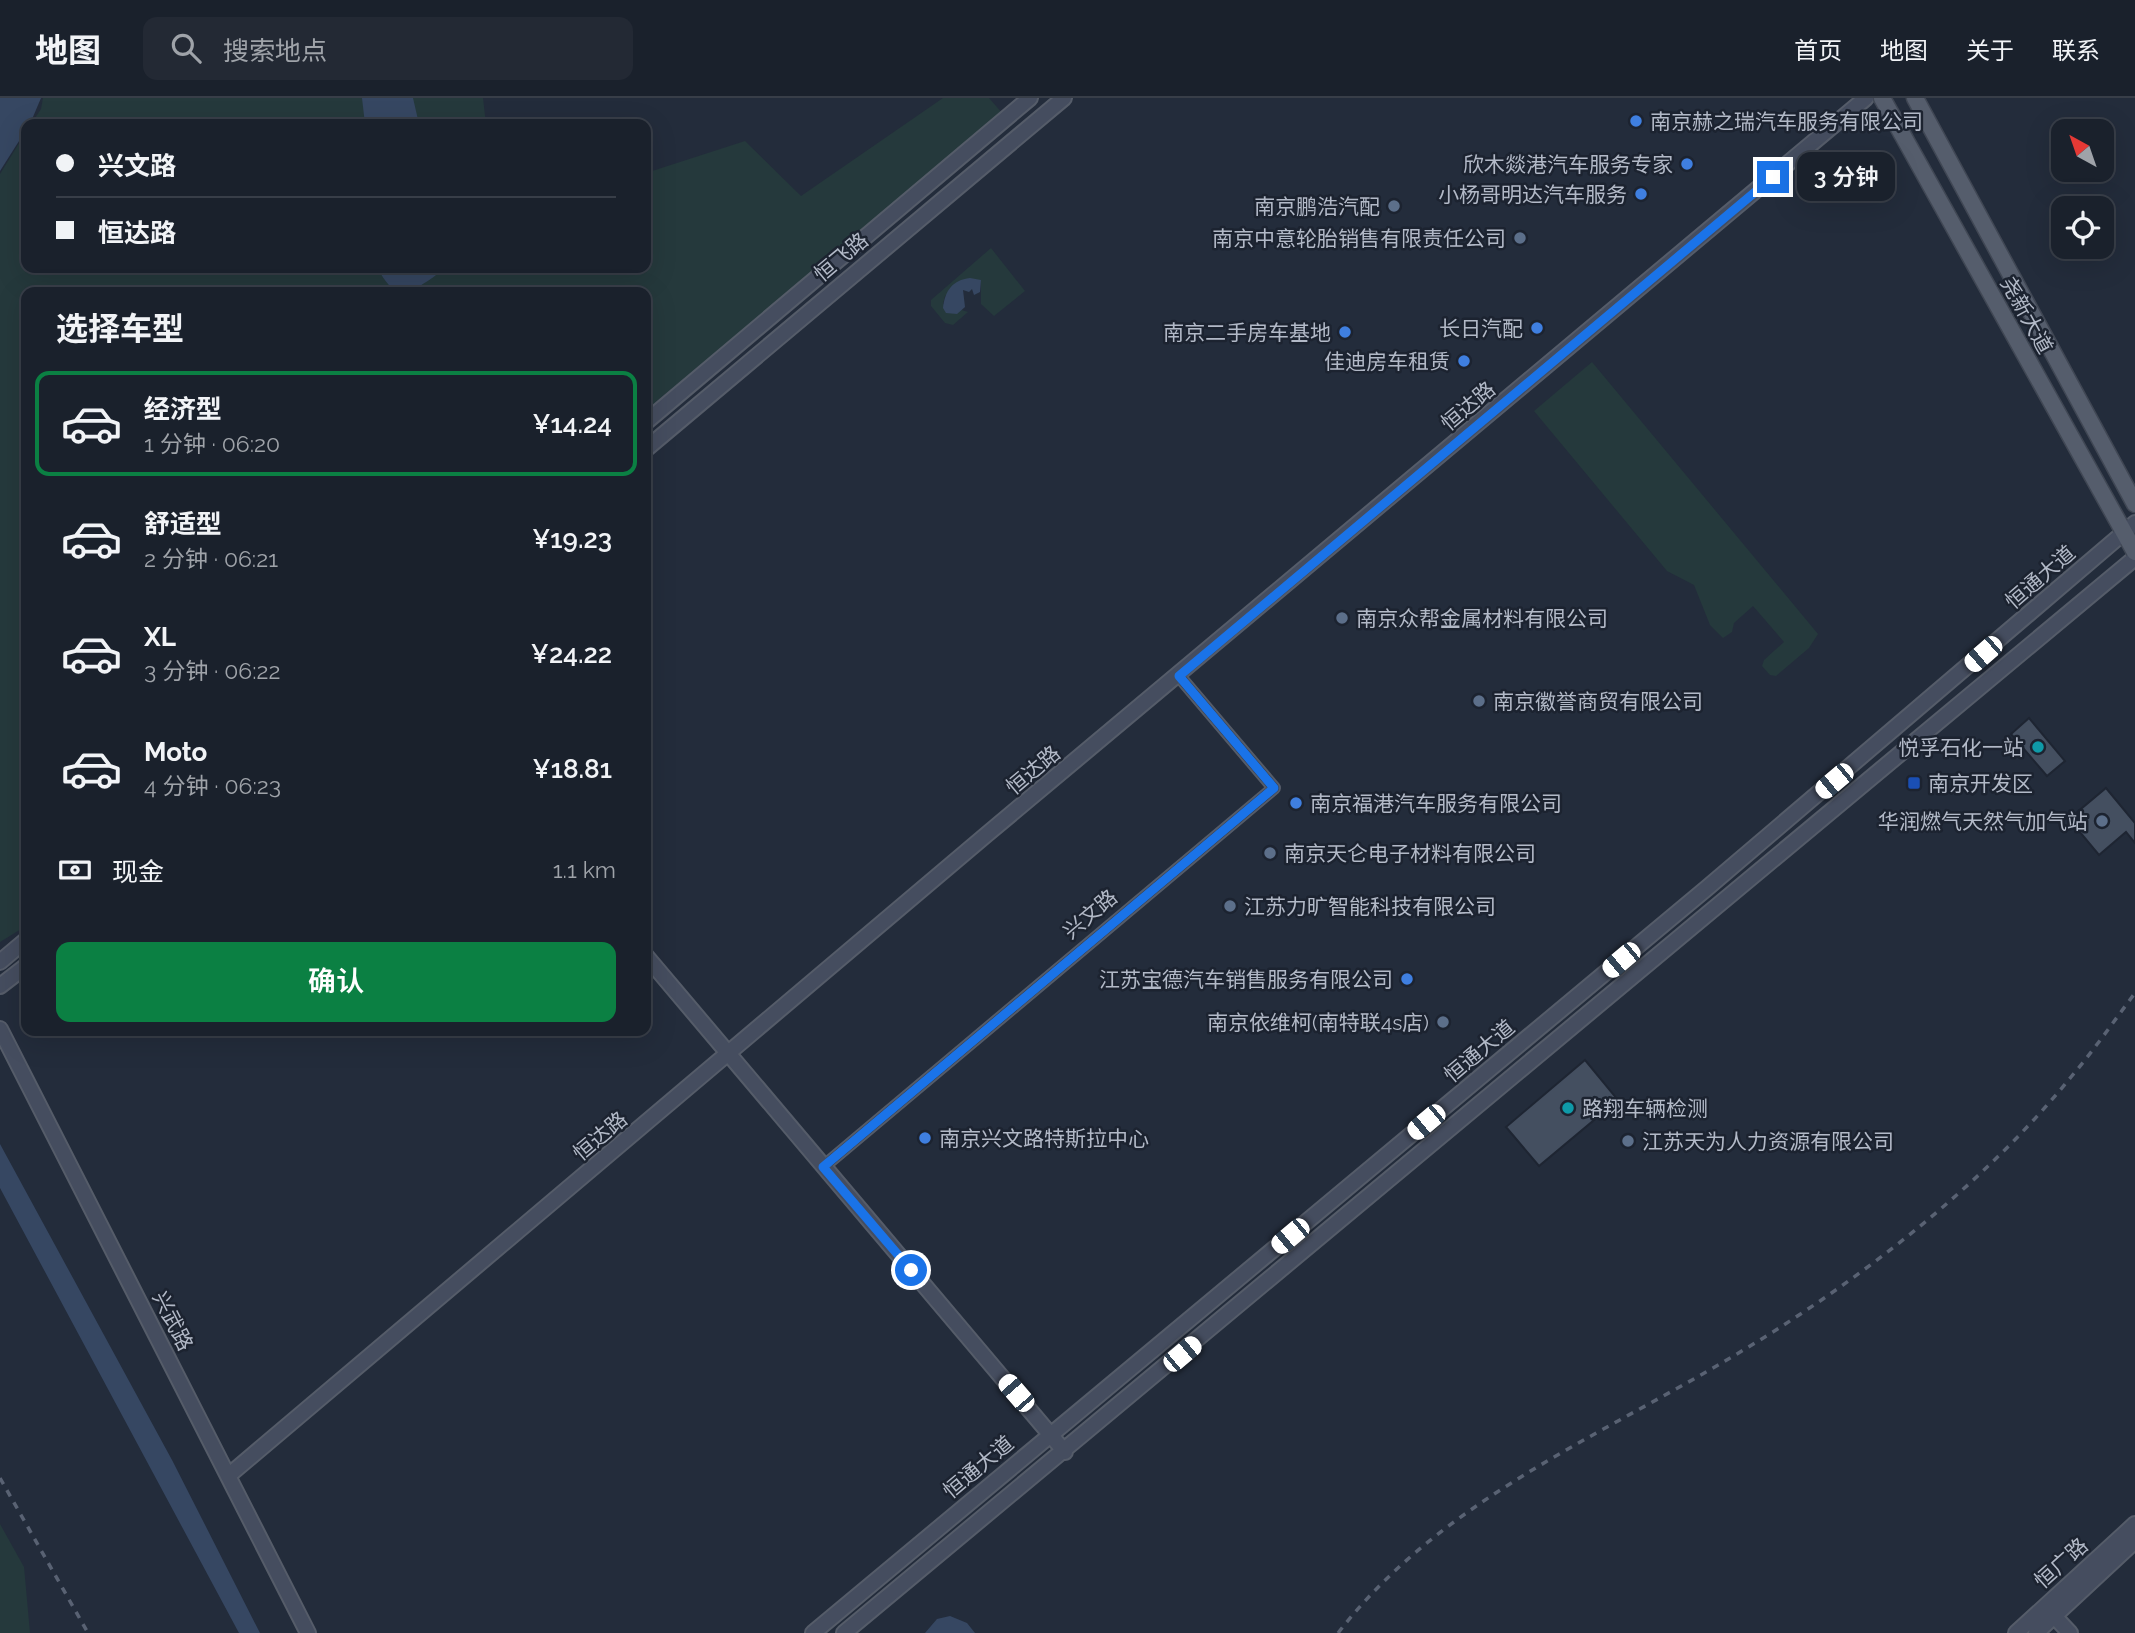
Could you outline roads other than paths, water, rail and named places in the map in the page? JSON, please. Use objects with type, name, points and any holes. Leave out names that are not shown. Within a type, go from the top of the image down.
[{"type":"main road","name":"恒飞路","points":[[651,418],[1030,98]]},
{"type":"main road","name":"恒飞路","points":[[651,445],[1064,98]]},
{"type":"main road","name":"恒达路","points":[[228,1476],[986,835],[1866,98]]},
{"type":"main road","name":"尧新大道","points":[[1882,98],[2129,528],[2135,552]]},
{"type":"main road","name":"尧新大道","points":[[1915,98],[2135,504]]},
{"type":"main road","name":"恒通大道","points":[[813,1633],[1718,880],[2129,528]]},
{"type":"main road","name":"恒通大道","points":[[844,1633],[1065,1452],[2135,558]]},
{"type":"main road","points":[[0,962],[21,944]]},
{"type":"main road","points":[[651,962],[1065,1452]]},
{"type":"main road","points":[[0,986],[21,970]]},
{"type":"main road","name":"兴武路","points":[[0,1029],[308,1633]]},
{"type":"main road","name":"恒广路","points":[[2015,1633],[2135,1524]]},
{"type":"main road","name":"恒广路","points":[[2036,1633],[2135,1541]]},
{"type":"main road","points":[[2054,1616],[2070,1633]]},
{"type":"street","name":"兴文路","points":[[823,1167],[1274,788],[1179,676]]},
{"type":"water","points":[[0,98],[41,98],[32,119],[21,119],[21,138],[0,171]]},
{"type":"water","points":[[362,98],[413,98],[418,119],[364,119]]},
{"type":"water","points":[[381,273],[438,273],[418,287],[390,286]]},
{"type":"water","points":[[970,278],[981,280],[980,292],[974,295],[972,289],[969,292],[963,290],[965,307],[957,314],[946,313],[944,302],[951,287],[958,281]]},
{"type":"water","points":[[0,1144],[172,1460],[260,1633],[239,1633],[0,1188]]},
{"type":"water","points":[[950,1616],[967,1623],[975,1633],[925,1633],[937,1619]]},
{"type":"railway","points":[[1338,1633],[1377,1588],[1421,1548],[1468,1512],[1569,1448],[1772,1332],[1819,1302],[1910,1234],[1996,1159],[2035,1119],[2079,1067],[2135,993]]},
{"type":"railway","points":[[0,1478],[88,1633]]},
{"type":"place","name":"南京赫之瑞汽车服务有限公司","points":[[1636,121]]},
{"type":"place","name":"欣木燚港汽车服务专家","points":[[1687,164]]},
{"type":"place","name":"小杨哥明达汽车服务","points":[[1641,194]]},
{"type":"place","name":"南京鹏浩汽配","points":[[1394,206]]},
{"type":"place","name":"南京中意轮胎销售有限责任公司","points":[[1520,238]]},
{"type":"place","name":"长日汽配","points":[[1537,328]]},
{"type":"place","name":"南京二手房车基地","points":[[1345,332]]},
{"type":"place","name":"佳迪房车租赁","points":[[1464,361]]},
{"type":"place","name":"南京众帮金属材料有限公司","points":[[1342,618]]},
{"type":"place","name":"南京徽誉商贸有限公司","points":[[1479,701]]},
{"type":"place","name":"悦孚石化一站","points":[[2038,747]]},
{"type":"place","name":"南京开发区","points":[[1914,783]]},
{"type":"place","name":"南京福港汽车服务有限公司","points":[[1296,803]]},
{"type":"place","name":"华润燃气天然气加气站","points":[[2102,821]]},
{"type":"place","name":"南京天仑电子材料有限公司","points":[[1270,853]]},
{"type":"place","name":"江苏力旷智能科技有限公司","points":[[1230,906]]},
{"type":"place","name":"江苏宝德汽车销售服务有限公司","points":[[1407,979]]},
{"type":"place","name":"南京依维柯(南特联4s店)","points":[[1443,1022]]},
{"type":"place","name":"路翔车辆检测","points":[[1568,1108]]},
{"type":"place","name":"南京兴文路特斯拉中心","points":[[925,1138]]},
{"type":"place","name":"江苏天为人力资源有限公司","points":[[1628,1141]]}]
